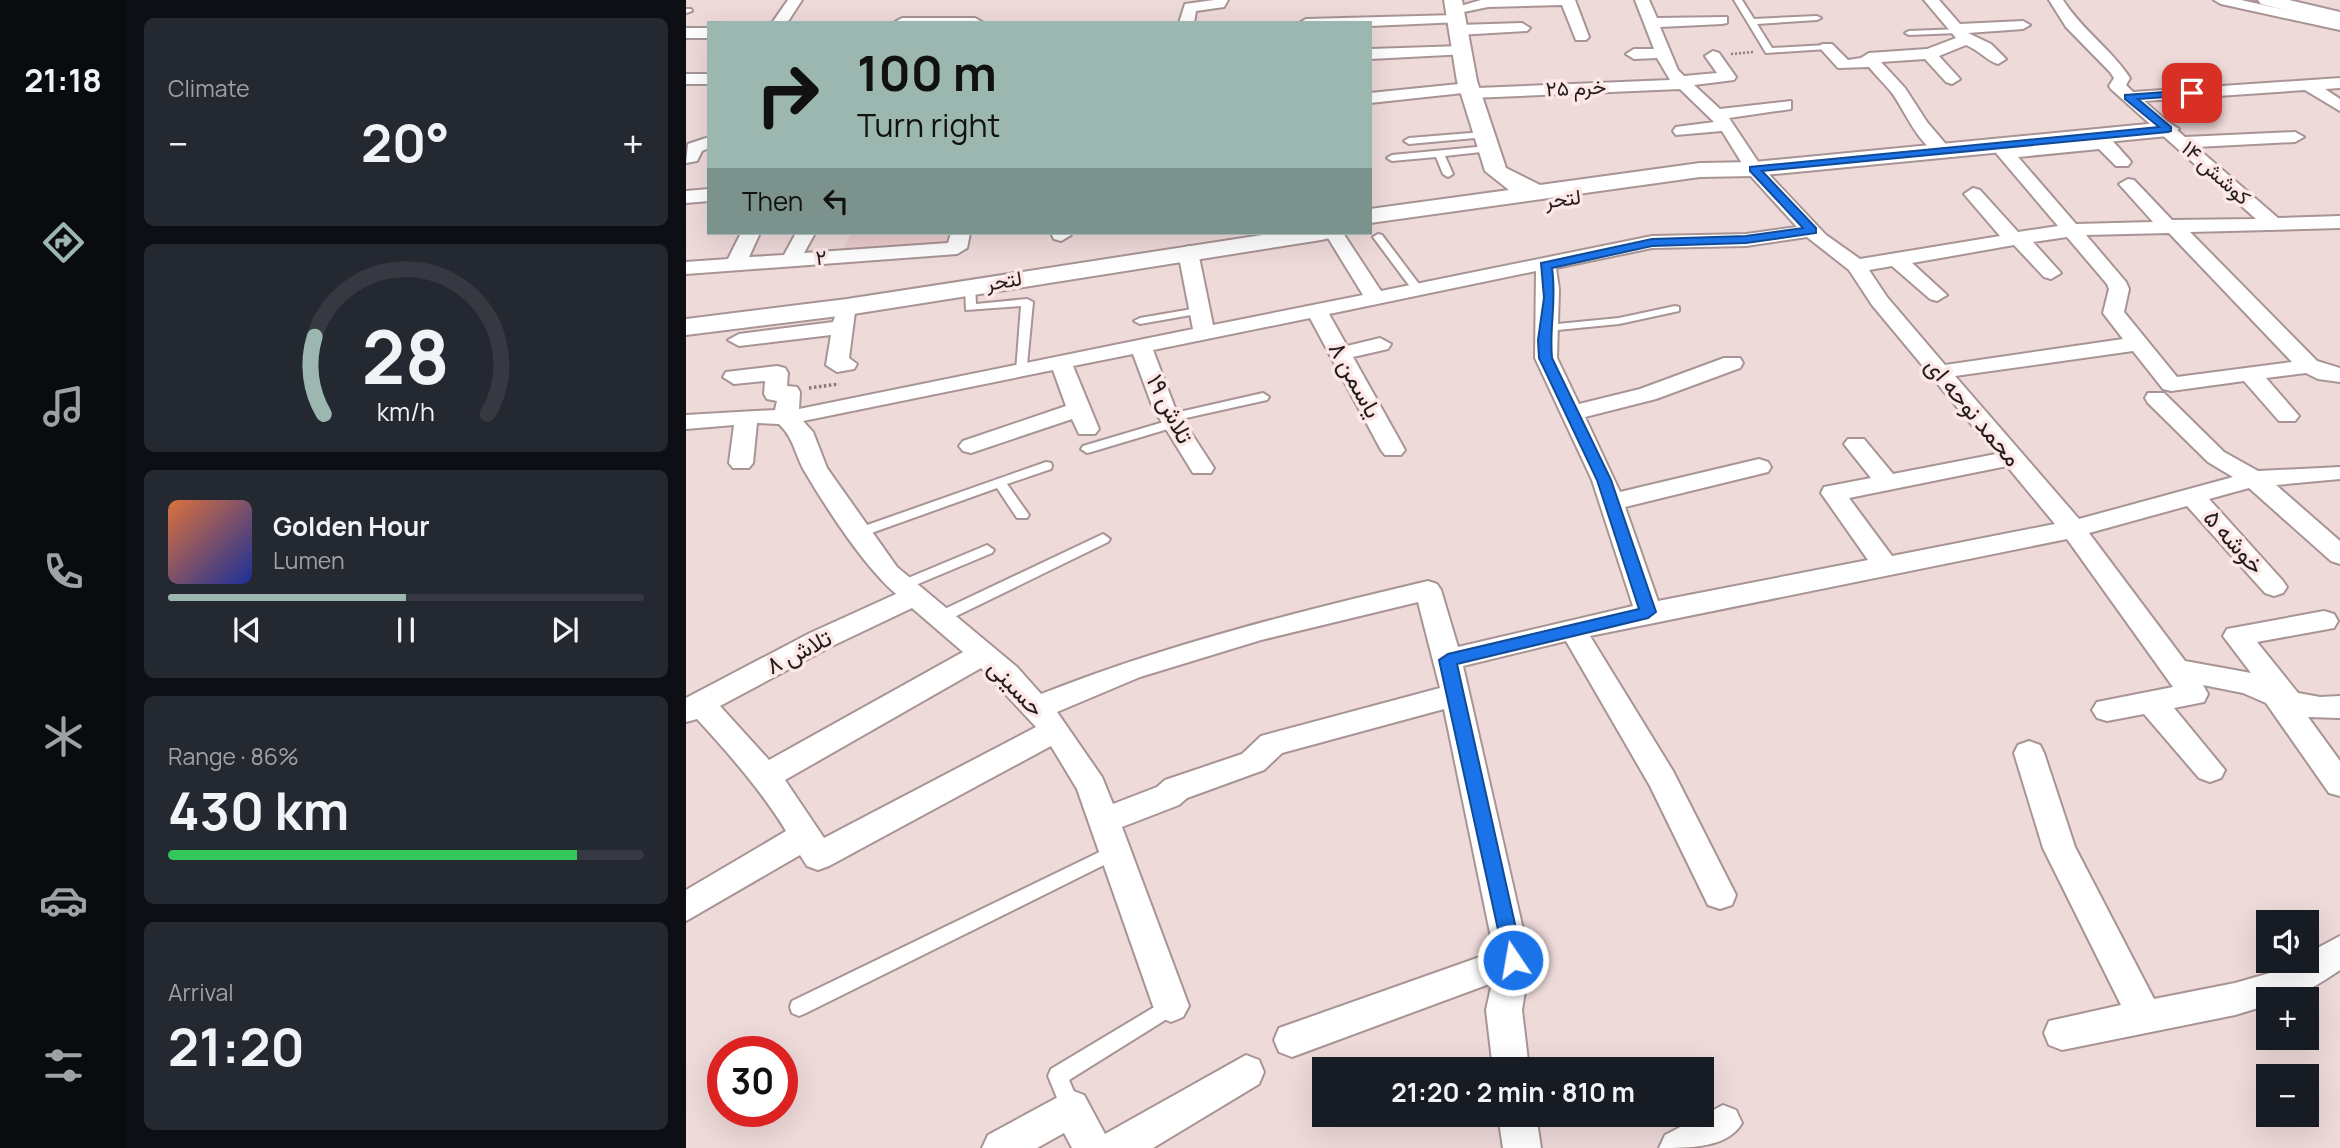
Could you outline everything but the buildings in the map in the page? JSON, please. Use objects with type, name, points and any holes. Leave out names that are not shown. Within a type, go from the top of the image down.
[{"type":"street","points":[[780,21],[794,0]]},
{"type":"street","points":[[1183,21],[1190,8],[1219,4],[1222,0]]},
{"type":"street","name":"محمد نوحه ای","points":[[1642,0],[1654,23],[1662,52],[1681,82],[1723,120],[1754,169],[1811,231],[1856,266],[1879,301],[2073,529],[2194,694],[2151,702]]},
{"type":"street","points":[[1931,0],[1960,33],[1986,47],[1998,59]]},
{"type":"street","name":"کوشش ۱۴","points":[[2056,0],[2071,24],[2116,69],[2122,78],[2118,86],[2272,223]]},
{"type":"street","points":[[2221,0],[2340,26]]},
{"type":"street","points":[[2267,0],[2340,18]]},
{"type":"street","points":[[1455,15],[1488,3],[1568,1],[1581,37]]},
{"type":"street","points":[[903,21],[912,3]]},
{"type":"street","points":[[1455,15],[1470,91],[1496,171],[1519,187],[1540,193]]},
{"type":"street","points":[[1343,21],[1455,15],[1522,28]]},
{"type":"street","points":[[1654,23],[1721,20]]},
{"type":"street","points":[[1827,47],[1844,65],[1929,54],[1960,33],[2023,25]]},
{"type":"street","points":[[686,33],[707,33]]},
{"type":"street","points":[[1372,54],[1462,51]]},
{"type":"street","points":[[1634,54],[1662,52]]},
{"type":"street","points":[[1929,54],[1952,79]]},
{"type":"street","name":"خرم ۲۵","points":[[1372,98],[1681,82],[1728,77],[1713,55]]},
{"type":"street","points":[[1871,60],[1899,91],[1920,125],[1941,149]]},
{"type":"street","points":[[2191,75],[2213,92]]},
{"type":"street","points":[[686,79],[707,79]]},
{"type":"street","points":[[2129,97],[2340,83]]},
{"type":"street","points":[[2310,86],[2340,106]]},
{"type":"street","points":[[1682,131],[1785,105]]},
{"type":"street","points":[[2175,136],[2295,137]]},
{"type":"street","name":"لتحر","points":[[1373,227],[1471,201],[1700,170],[1754,169],[1941,149],[2175,136]]},
{"type":"street","points":[[2122,162],[2099,139],[2005,153],[2116,282],[2119,289],[2113,313],[2171,384],[2309,366]]},
{"type":"street","name":"لتحر","points":[[1373,227],[1708,181],[1754,169]]},
{"type":"street","points":[[1471,201],[1490,186],[1496,171]]},
{"type":"street","points":[[2129,184],[2309,366],[2326,374],[2340,375]]},
{"type":"street","points":[[1973,194],[2051,273]]},
{"type":"street","points":[[686,197],[707,195]]},
{"type":"street","points":[[1856,266],[2070,230],[2340,222]]},
{"type":"street","points":[[686,422],[746,418],[787,405],[1022,372],[1652,242],[1746,240],[1811,231]]},
{"type":"street","points":[[736,264],[750,235]]},
{"type":"street","points":[[791,260],[804,235]]},
{"type":"street","name":"لتحر","points":[[694,321],[1240,235]]},
{"type":"street","name":"لتحر","points":[[694,321],[844,317],[970,287],[1187,242],[1291,235]]},
{"type":"street","points":[[1335,235],[1376,299]]},
{"type":"street","name":"۲","points":[[686,268],[791,260],[959,240]]},
{"type":"street","points":[[1187,242],[1198,311],[1205,334]]},
{"type":"street","points":[[1895,258],[1937,295]]},
{"type":"street","points":[[1545,265],[1550,298],[1546,358],[1590,445],[1648,612]]},
{"type":"street","name":"یاسمن ۸","points":[[1317,311],[1393,450]]},
{"type":"street","points":[[739,340],[844,317],[837,365],[846,363]]},
{"type":"street","points":[[1340,354],[1380,344]]},
{"type":"street","points":[[1939,372],[2136,344]]},
{"type":"street","name":"تلاش ۱۹","points":[[1141,347],[1172,420],[1202,468]]},
{"type":"street","points":[[1572,414],[1648,394],[1732,363]]},
{"type":"street","points":[[971,446],[1084,429],[1061,364]]},
{"type":"street","name":"حسینی","points":[[734,377],[777,373],[775,394],[787,405],[815,469],[858,533],[907,591],[1007,674],[1046,719],[1091,786],[1171,1006]]},
{"type":"street","points":[[2250,374],[2287,416]]},
{"type":"street","points":[[2156,398],[2216,457],[2254,479],[2340,555]]},
{"type":"street","points":[[741,463],[746,418]]},
{"type":"street","points":[[1856,444],[1888,483]]},
{"type":"street","points":[[1886,566],[1833,494],[2012,458]]},
{"type":"street","points":[[1611,502],[1759,467]]},
{"type":"street","points":[[1448,660],[1648,612],[2073,529],[2254,479],[2332,473]]},
{"type":"street","name":"خوشه ۵","points":[[2193,497],[2274,587]]},
{"type":"street","points":[[693,708],[765,777],[806,835],[818,857],[1130,670],[1233,638],[1428,590],[1448,660],[1513,960],[1504,1010],[1510,1057]]},
{"type":"street","name":"تلاش ۸","points":[[693,708],[907,591]]},
{"type":"street","points":[[2324,621],[2236,636],[2340,785]]},
{"type":"street","points":[[1573,630],[1662,780],[1720,895]]},
{"type":"street","points":[[765,777],[983,654]]},
{"type":"street","points":[[2176,670],[2248,683],[2283,700],[2330,708]]},
{"type":"street","points":[[1102,821],[1168,796],[1176,789],[1253,762],[1272,744],[1455,695]]},
{"type":"street","points":[[2107,710],[2151,702],[2210,770]]},
{"type":"street","points":[[2029,753],[2059,848],[2145,1017]]},
{"type":"street","points":[[686,907],[806,835]]},
{"type":"street","points":[[2062,1033],[2145,1017],[2293,982],[2338,957]]},
{"type":"street","points":[[1292,1040],[1513,960]]},
{"type":"street","points":[[1118,1148],[1246,1072]]},
{"type":"street","points":[[1001,1148],[1071,1108],[1091,1148]]},
{"type":"street","points":[[1678,1148],[1723,1124]]},
{"type":"street","points":[[1519,1127],[1522,1148]]},
{"type":"lane","points":[[1738,0],[1769,51],[1827,47]]},
{"type":"lane","points":[[1751,22],[1817,18]]},
{"type":"lane","points":[[1909,33],[1960,33]]},
{"type":"lane","points":[[1409,141],[1485,142]]},
{"type":"lane","points":[[1392,158],[1440,154],[1485,142]]},
{"type":"lane","points":[[1440,154],[1448,174]]},
{"type":"lane","points":[[1373,227],[1418,290]]},
{"type":"lane","points":[[970,287],[970,308],[1027,302],[1022,372]]},
{"type":"lane","points":[[1547,328],[1619,321],[1675,309]]},
{"type":"lane","points":[[1140,320],[1198,311]]},
{"type":"lane","points":[[1084,429],[1172,420],[1263,397]]},
{"type":"lane","points":[[858,533],[1046,466]]},
{"type":"lane","points":[[1000,482],[1022,515]]},
{"type":"lane","points":[[940,618],[1103,539]]},
{"type":"lane","points":[[907,591],[987,550]]},
{"type":"lane","points":[[799,1007],[1114,852]]},
{"type":"lane","points":[[1071,1108],[1058,1076],[1171,1006]]},
{"type":"path","points":[[1713,55],[1769,51]]},
{"type":"path","points":[[787,405],[845,382],[846,363]]},
{"type":"shaded area","points":[[850,235],[948,235],[947,241],[938,246],[842,251]]},
{"type":"waterway","points":[[2247,0],[2340,22]]},
{"type":"route","points":[[1513,960],[1448,660],[1648,612],[1590,445],[1555,384],[1546,358],[1544,340],[1550,298],[1545,265],[1652,242],[1746,240],[1811,231],[1754,169],[2168,129],[2129,97],[2192,93]]}]
